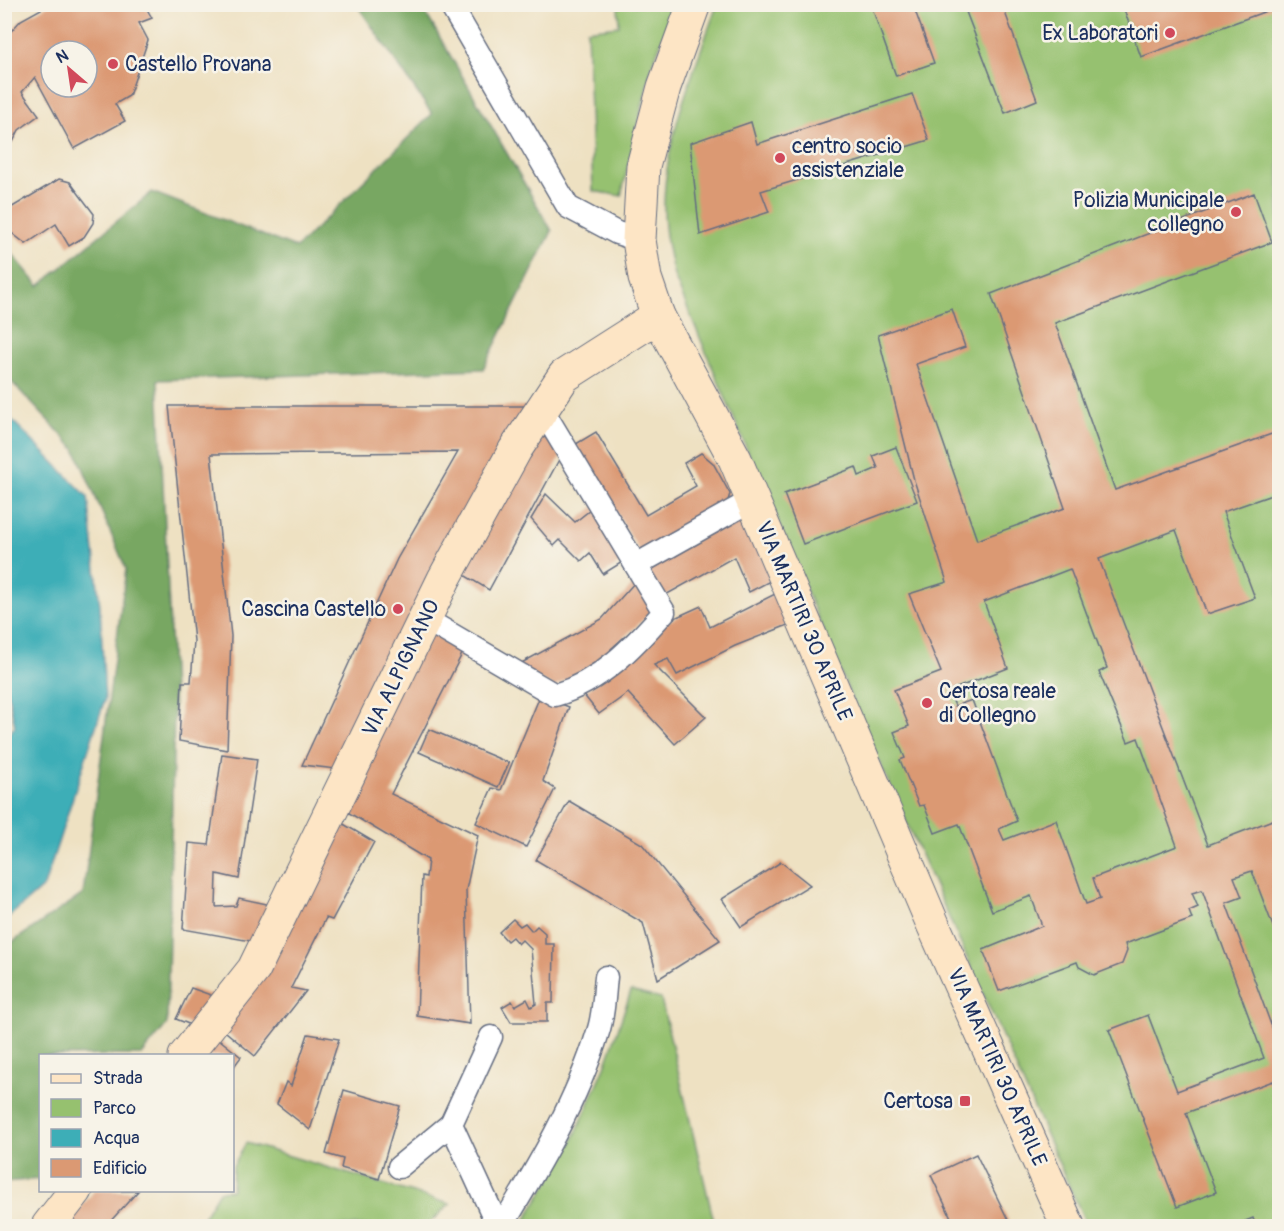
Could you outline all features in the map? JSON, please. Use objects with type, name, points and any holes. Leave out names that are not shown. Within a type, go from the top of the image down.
[{"type":"street","points":[[450,4],[568,207],[617,233],[639,240]]},
{"type":"street","name":"VIA MARTIRI 30 APRILE","points":[[694,4],[664,87],[644,166],[639,240],[645,278],[658,316],[735,459],[932,922],[1068,1227]]},
{"type":"street","name":"VIA ALPIGNANO","points":[[187,1054],[254,969],[424,619],[515,450],[564,376],[658,316]]},
{"type":"street","points":[[424,619],[555,695],[574,690],[627,654],[664,612],[542,409]]},
{"type":"street","points":[[636,565],[752,500]]},
{"type":"street","points":[[500,1227],[546,1154],[583,1072],[599,1030],[606,977]]},
{"type":"street","points":[[399,1167],[451,1124],[491,1037]]},
{"type":"street","points":[[451,1124],[500,1227]]},
{"type":"street","points":[[48,1227],[75,1192]]},
{"type":"green space","points":[[357,5],[421,5],[552,231],[483,369],[158,380],[174,713],[167,1024],[143,1054],[39,1054],[39,1179],[5,1182],[5,947],[83,894],[126,569],[75,449],[5,375],[5,245],[39,286],[152,192],[296,248],[432,114]]},
{"type":"green space","points":[[618,5],[676,5],[652,65],[621,196],[593,191],[587,30],[619,26]]},
{"type":"green space","points":[[717,5],[1279,5],[1279,1226],[1087,1226],[862,723],[674,276],[664,217],[665,182],[669,156],[682,105]]},
{"type":"green space","points":[[631,991],[661,999],[715,1226],[522,1226],[571,1144],[605,1067]]},
{"type":"green space","points":[[246,1143],[450,1204],[426,1226],[198,1226],[218,1192],[234,1192],[234,1164]]},
{"type":"water","points":[[5,413],[88,497],[100,606],[105,699],[44,886],[5,920],[5,738],[15,726],[4,677]]},
{"type":"building","name":"Castello Provana","points":[[50,4],[144,4],[152,18],[139,23],[148,40],[129,96],[115,104],[125,121],[74,149],[47,99],[99,99],[99,39],[39,39],[39,84],[35,77],[22,92],[39,115],[19,130],[13,142],[4,144],[4,39],[21,20]]},
{"type":"building","points":[[963,4],[1002,4],[1037,100],[1005,113]]},
{"type":"building","name":"Ex Laboratori","points":[[1122,4],[1167,4],[1169,8],[1179,4],[1280,6],[1141,57]]},
{"type":"building","points":[[871,5],[913,5],[934,63],[896,76]]},
{"type":"building","points":[[912,94],[929,140],[761,191],[769,212],[700,235],[690,143],[751,122],[757,144]]},
{"type":"building","points":[[59,179],[70,182],[94,214],[93,223],[84,237],[69,246],[56,224],[26,244],[4,227],[4,212]]},
{"type":"building","name":"Certosa reale di Collegno","points":[[1254,193],[1272,242],[1055,323],[1115,490],[1280,431],[1280,492],[1223,512],[1255,598],[1207,614],[1176,530],[1099,559],[1208,845],[1280,817],[1280,945],[1252,871],[1234,877],[1242,897],[1226,903],[1280,1049],[1280,1097],[1273,1081],[1186,1113],[1216,1192],[1177,1207],[1109,1030],[1148,1015],[1177,1091],[1264,1058],[1202,890],[1192,893],[1198,907],[1189,911],[1192,919],[1125,944],[1127,951],[1122,964],[1094,975],[1079,967],[1077,962],[999,991],[983,950],[1042,926],[1031,896],[992,911],[959,824],[935,833],[924,805],[919,806],[900,760],[905,758],[894,732],[909,726],[894,690],[941,672],[909,594],[947,582],[914,480],[878,335],[952,309],[965,347],[916,364],[977,540],[1065,508],[991,294]],"holes":[[[1070,569],[1107,668],[1099,672],[1128,742],[1138,738],[1177,846],[1093,878],[1100,899],[1086,904],[1056,820],[1004,840],[999,829],[1017,821],[972,700],[955,706],[949,691],[1008,668],[984,602]]]},
{"type":"building","name":"Cascina Castello","points":[[169,406],[527,406],[345,770],[302,765],[397,559],[458,452],[211,454],[231,636],[227,750],[179,741],[182,682],[191,682],[194,641]]},
{"type":"building","points":[[536,429],[562,454],[489,590],[459,572]]},
{"type":"building","points":[[596,432],[646,515],[696,486],[684,463],[701,453],[713,463],[730,494],[725,510],[642,556],[576,444]]},
{"type":"building","points":[[896,447],[917,501],[803,544],[784,494],[856,467],[859,476],[878,468],[873,456]]},
{"type":"building","points":[[546,494],[575,522],[594,507],[624,561],[603,574],[590,553],[581,561],[560,540],[554,546],[531,519]]},
{"type":"building","points":[[742,514],[774,579],[749,592],[734,557],[662,597],[644,568]]},
{"type":"building","points":[[636,581],[653,611],[611,649],[609,657],[554,687],[516,666],[602,619]]},
{"type":"building","points":[[779,592],[793,623],[735,646],[677,675],[668,659],[654,665],[706,717],[675,744],[628,693],[599,714],[583,694],[666,622],[701,606],[710,627]]},
{"type":"building","points":[[426,629],[464,650],[391,794],[478,835],[466,890],[470,1024],[417,1016],[422,876],[426,877],[428,860],[339,807]]},
{"type":"building","points":[[540,696],[569,707],[543,781],[555,789],[526,847],[476,823],[492,788],[501,790]]},
{"type":"building","points":[[429,729],[509,763],[498,787],[419,752]]},
{"type":"building","points":[[222,754],[257,759],[239,879],[217,874],[216,907],[236,906],[239,898],[276,906],[256,942],[183,929],[189,843],[209,845]]},
{"type":"building","points":[[569,801],[642,844],[720,940],[658,979],[643,923],[536,860]]},
{"type":"building","points":[[335,819],[374,842],[332,920],[326,918],[291,988],[306,991],[255,1056],[220,1027]]},
{"type":"building","points":[[781,862],[810,885],[741,927],[722,899]]},
{"type":"building","points":[[513,919],[520,926],[525,923],[532,931],[537,926],[545,933],[545,944],[554,944],[553,1003],[547,1003],[547,1022],[511,1022],[502,1007],[512,1001],[515,1006],[527,999],[531,1007],[536,1004],[531,949],[522,940],[518,944],[512,937],[507,941],[499,932]]},
{"type":"building","points":[[191,988],[222,999],[199,1028],[176,1019]]},
{"type":"building","points":[[308,1034],[339,1039],[310,1130],[277,1104],[286,1082],[291,1086]]},
{"type":"building","points":[[215,1036],[241,1057],[234,1066],[234,1054],[201,1054]]},
{"type":"building","points":[[344,1090],[400,1106],[379,1179],[341,1168],[343,1159],[326,1154]]},
{"type":"building","points":[[976,1154],[1011,1226],[955,1226],[931,1175]]},
{"type":"building","points":[[93,1192],[137,1192],[106,1226],[66,1226]]},
{"type":"building","points":[[1253,1218],[1256,1226],[1233,1226]]},
{"type":"place","name":"Ex Laboratori","points":[[1170,33]]},
{"type":"place","name":"Castello Provana","points":[[113,64]]},
{"type":"place","name":"centro socio assistenziale","points":[[780,158]]},
{"type":"place","name":"Polizia Municipale collegno","points":[[1236,212]]},
{"type":"place","name":"Cascina Castello","points":[[398,609]]},
{"type":"place","name":"Certosa reale di Collegno","points":[[927,703]]},
{"type":"place","name":"Certosa","points":[[965,1101]]}]
